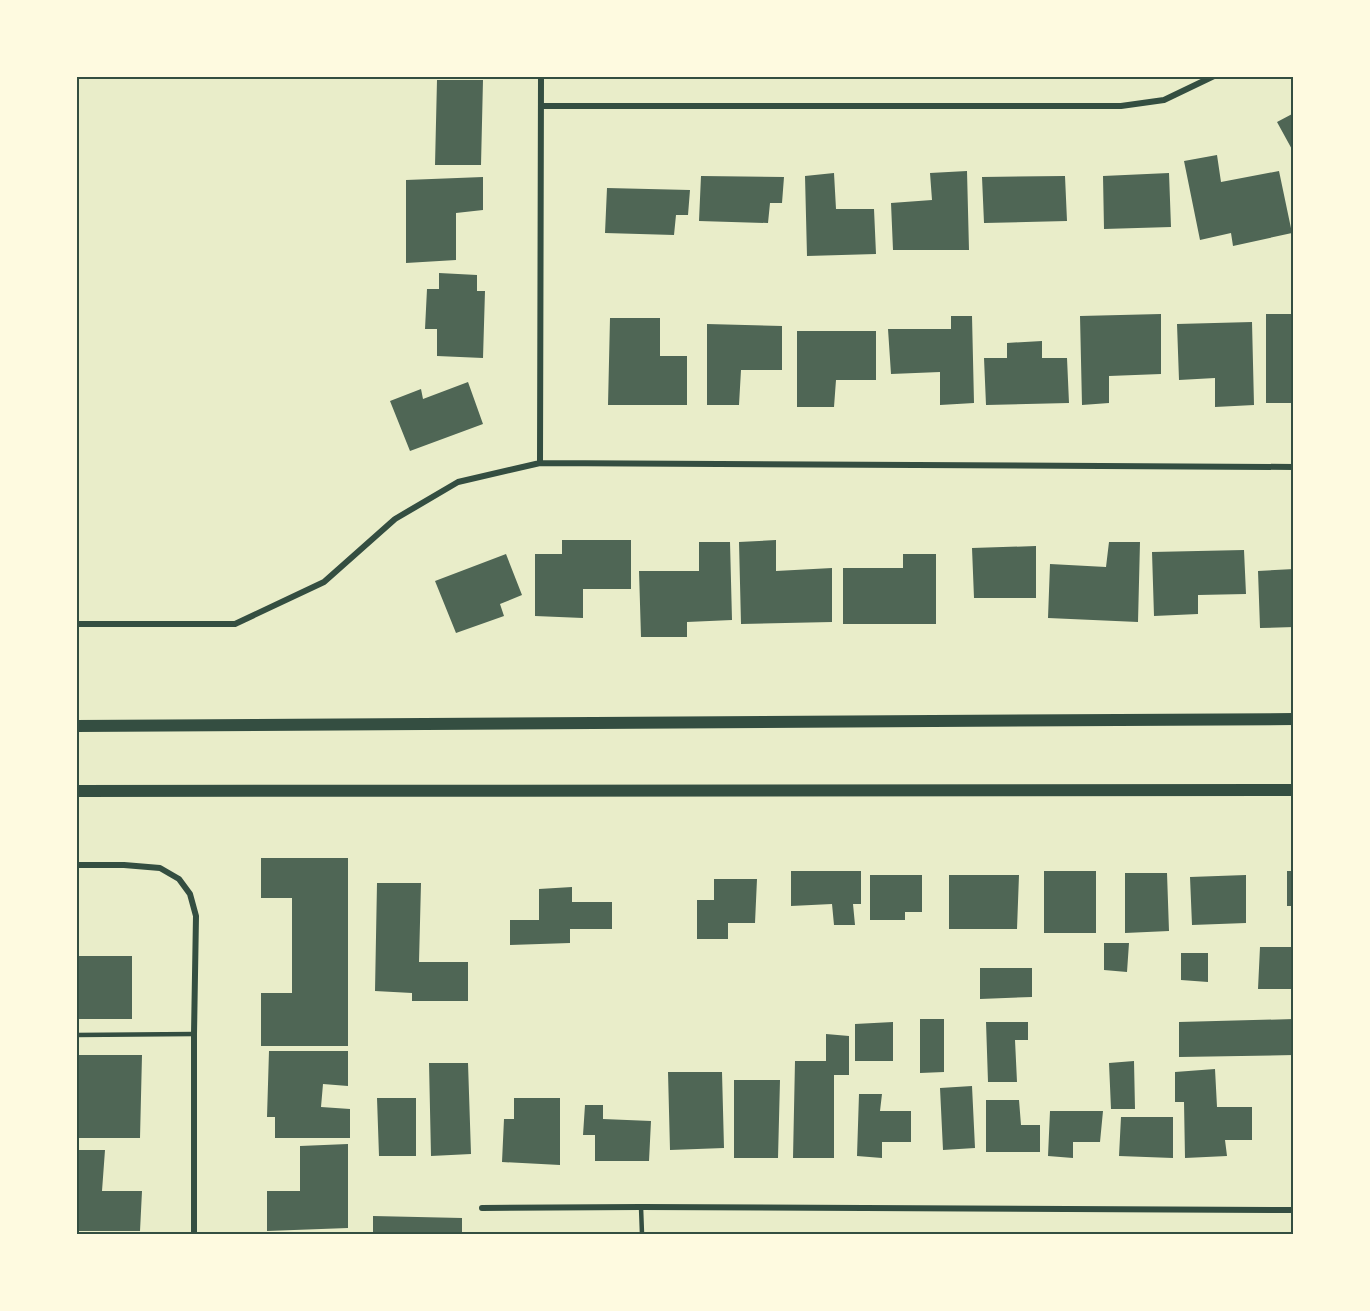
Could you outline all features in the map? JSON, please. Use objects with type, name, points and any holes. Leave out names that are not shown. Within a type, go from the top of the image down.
[{"type":"main road","points":[[76,726],[1293,719]]},
{"type":"main road","points":[[76,791],[1293,790]]},
{"type":"street","points":[[540,463],[541,76]]},
{"type":"street","points":[[541,106],[1121,106],[1164,100],[1214,76]]},
{"type":"street","points":[[76,624],[235,624],[324,582],[395,519],[458,482],[540,463],[1293,467]]},
{"type":"street","points":[[76,865],[160,868],[179,879],[190,894],[196,916],[194,1234]]},
{"type":"street","points":[[482,1208],[1293,1210]]},
{"type":"lane","points":[[76,1035],[194,1034]]},
{"type":"lane","points":[[641,1207],[642,1234]]},
{"type":"building","points":[[437,80],[483,80],[481,165],[435,165]]},
{"type":"building","points":[[1294,113],[1294,153],[1277,122]]},
{"type":"building","points":[[1217,155],[1221,182],[1279,171],[1292,233],[1233,246],[1231,233],[1200,240],[1184,161]]},
{"type":"building","points":[[967,171],[969,250],[893,250],[891,203],[932,200],[930,173]]},
{"type":"building","points":[[834,173],[836,209],[874,209],[876,254],[807,256],[805,176]]},
{"type":"building","points":[[1169,173],[1171,227],[1104,229],[1103,176]]},
{"type":"building","points":[[701,176],[784,177],[782,203],[770,203],[768,223],[699,221]]},
{"type":"building","points":[[1065,176],[1067,221],[984,223],[982,177]]},
{"type":"building","points":[[483,177],[483,210],[456,213],[456,260],[406,263],[406,180]]},
{"type":"building","points":[[607,188],[690,190],[688,215],[676,215],[674,235],[605,233]]},
{"type":"building","points":[[439,273],[477,275],[477,291],[485,291],[483,358],[437,356],[437,329],[425,329],[427,289],[439,289]]},
{"type":"building","points":[[1161,314],[1161,374],[1109,376],[1109,403],[1082,405],[1080,316]]},
{"type":"building","points":[[1266,314],[1294,314],[1294,403],[1266,403]]},
{"type":"building","points":[[951,316],[972,316],[974,403],[940,405],[940,372],[891,374],[888,329],[951,329]]},
{"type":"building","points":[[610,318],[660,318],[660,356],[687,356],[687,405],[608,405]]},
{"type":"building","points":[[1252,322],[1254,405],[1215,407],[1215,378],[1179,380],[1177,324]]},
{"type":"building","points":[[707,324],[782,326],[782,370],[741,370],[739,405],[707,405]]},
{"type":"building","points":[[797,331],[876,331],[876,380],[836,380],[834,407],[797,407]]},
{"type":"building","points":[[1042,341],[1042,358],[1067,358],[1069,403],[986,405],[984,358],[1007,358],[1007,343]]},
{"type":"building","points":[[468,382],[483,424],[410,451],[390,401],[421,389],[423,399]]},
{"type":"building","points":[[562,540],[631,540],[631,589],[583,589],[583,618],[535,616],[535,554],[562,554]]},
{"type":"building","points":[[776,540],[776,571],[832,568],[832,622],[741,624],[739,542]]},
{"type":"building","points":[[699,542],[730,542],[732,620],[687,622],[687,637],[641,637],[639,571],[699,571]]},
{"type":"building","points":[[1109,542],[1140,542],[1138,622],[1048,618],[1050,564],[1106,567]]},
{"type":"building","points":[[1036,546],[1036,598],[974,598],[972,548]]},
{"type":"building","points":[[1244,550],[1246,594],[1198,595],[1198,614],[1154,616],[1152,552]]},
{"type":"building","points":[[506,554],[522,595],[500,604],[504,616],[456,633],[435,581]]},
{"type":"building","points":[[903,554],[936,554],[936,624],[843,624],[843,568],[903,568]]},
{"type":"building","points":[[1294,569],[1294,627],[1260,628],[1258,571]]},
{"type":"building","points":[[261,858],[348,858],[348,1046],[261,1046],[261,993],[292,993],[292,898],[261,898]]},
{"type":"building","points":[[791,871],[861,871],[861,904],[853,904],[855,925],[834,925],[832,904],[791,906]]},
{"type":"building","points":[[1044,871],[1096,871],[1096,933],[1044,933]]},
{"type":"building","points":[[1287,871],[1294,871],[1294,906],[1287,906]]},
{"type":"building","points":[[1125,873],[1167,873],[1169,931],[1125,933]]},
{"type":"building","points":[[870,875],[922,875],[922,912],[905,912],[905,920],[870,920]]},
{"type":"building","points":[[949,875],[1019,875],[1017,929],[949,929]]},
{"type":"building","points":[[1246,875],[1246,923],[1192,925],[1190,877]]},
{"type":"building","points":[[714,879],[757,879],[755,923],[728,923],[728,939],[697,939],[697,900],[714,900]]},
{"type":"building","points":[[377,883],[421,883],[419,962],[468,962],[468,1001],[412,1001],[412,993],[375,991]]},
{"type":"building","points":[[572,887],[572,902],[612,902],[612,929],[570,929],[570,943],[510,945],[510,920],[539,920],[539,889]]},
{"type":"building","points":[[1104,943],[1129,943],[1127,972],[1104,970]]},
{"type":"building","points":[[1260,947],[1294,947],[1294,989],[1258,989]]},
{"type":"building","points":[[1181,953],[1208,953],[1208,982],[1181,980]]},
{"type":"building","points":[[76,956],[132,956],[132,1019],[76,1019]]},
{"type":"building","points":[[980,968],[1032,968],[1032,997],[980,999]]},
{"type":"building","points":[[920,1019],[944,1019],[944,1072],[920,1073]]},
{"type":"building","points":[[1294,1019],[1294,1055],[1179,1057],[1179,1022]]},
{"type":"building","points":[[893,1022],[893,1061],[855,1061],[855,1024]]},
{"type":"building","points":[[986,1022],[1028,1022],[1028,1040],[1015,1040],[1017,1082],[988,1082]]},
{"type":"building","points":[[826,1034],[849,1036],[849,1075],[834,1075],[834,1158],[793,1158],[795,1061],[826,1061]]},
{"type":"building","points":[[269,1051],[348,1051],[348,1086],[323,1084],[321,1107],[350,1109],[350,1138],[275,1138],[275,1117],[267,1117]]},
{"type":"building","points":[[76,1055],[142,1055],[140,1138],[76,1138]]},
{"type":"building","points":[[1134,1061],[1135,1109],[1111,1109],[1109,1063]]},
{"type":"building","points":[[429,1063],[468,1063],[471,1154],[431,1156]]},
{"type":"building","points":[[1215,1069],[1217,1107],[1252,1107],[1252,1140],[1225,1140],[1227,1156],[1185,1158],[1184,1102],[1175,1102],[1175,1072]]},
{"type":"building","points":[[668,1072],[722,1072],[724,1148],[670,1150]]},
{"type":"building","points":[[734,1080],[780,1080],[778,1158],[734,1158]]},
{"type":"building","points":[[972,1086],[975,1148],[943,1150],[940,1088]]},
{"type":"building","points":[[859,1094],[882,1094],[880,1111],[911,1111],[911,1142],[882,1142],[882,1158],[857,1156]]},
{"type":"building","points":[[377,1098],[416,1098],[416,1156],[379,1156]]},
{"type":"building","points":[[514,1098],[560,1098],[560,1165],[502,1162],[504,1119],[514,1119]]},
{"type":"building","points":[[986,1100],[1019,1100],[1021,1125],[1040,1125],[1040,1152],[986,1152]]},
{"type":"building","points":[[585,1105],[603,1105],[603,1119],[651,1121],[649,1161],[595,1161],[595,1135],[583,1135]]},
{"type":"building","points":[[1050,1111],[1103,1111],[1100,1142],[1073,1142],[1073,1158],[1048,1156]]},
{"type":"building","points":[[1121,1117],[1173,1117],[1173,1158],[1119,1156]]},
{"type":"building","points":[[348,1144],[348,1228],[267,1231],[267,1191],[300,1191],[300,1146]]},
{"type":"building","points":[[76,1150],[105,1150],[102,1191],[142,1191],[140,1231],[76,1231]]},
{"type":"building","points":[[373,1216],[462,1218],[462,1234],[373,1234]]}]
